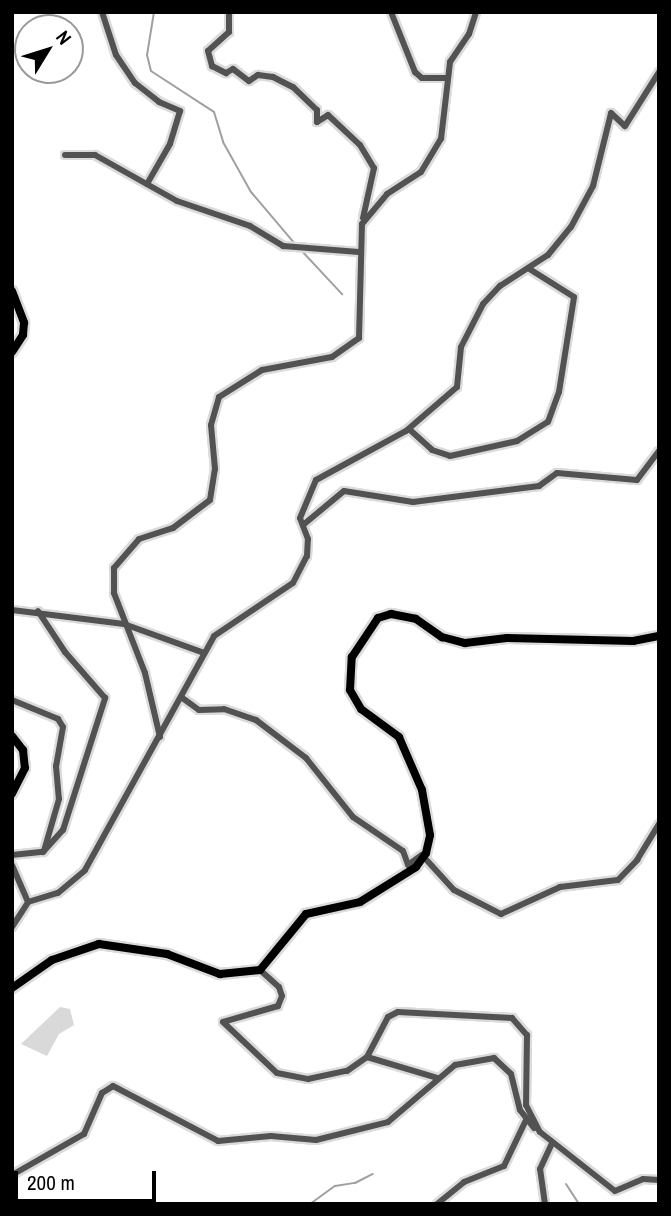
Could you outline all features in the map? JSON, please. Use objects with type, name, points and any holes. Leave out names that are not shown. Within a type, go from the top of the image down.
[{"type":"main road","points":[[12,291],[24,323],[23,335],[12,352]]},
{"type":"main road","points":[[12,988],[51,960],[99,944],[167,954],[220,974],[260,970],[306,914],[359,902],[399,880],[424,857],[430,835],[428,813],[403,746],[393,731],[360,709],[350,690],[352,657],[373,621],[387,614],[408,617],[444,638],[467,643],[507,638],[633,641],[659,636]]},
{"type":"main road","points":[[12,736],[23,750],[25,768],[12,794]]},
{"type":"street","points":[[102,12],[116,55],[135,83],[159,102],[180,111],[170,144],[148,184]]},
{"type":"street","points":[[160,737],[145,673],[124,624],[111,579],[124,551],[144,536],[178,526],[210,500],[215,478],[214,403],[237,382],[258,372],[332,357],[359,338],[359,252],[374,168],[360,145],[328,115],[317,122],[317,110],[293,87],[265,76],[249,81],[233,69],[226,73],[212,66],[208,51],[229,32],[229,12]]},
{"type":"street","points":[[391,12],[415,72],[422,78],[446,78]]},
{"type":"street","points":[[362,224],[387,194],[427,164],[446,124],[446,78],[475,12]]},
{"type":"street","points":[[12,927],[28,902],[58,893],[82,874],[204,653],[220,631],[292,583],[309,549],[300,518],[319,477],[409,429],[457,386],[461,348],[483,304],[552,251],[580,213],[594,183],[611,113],[625,125],[659,72]]},
{"type":"street","points":[[65,155],[95,155],[200,212],[250,226],[283,246],[359,252]]},
{"type":"street","points":[[409,429],[432,450],[450,456],[516,441],[548,422],[559,392],[573,297],[528,268]]},
{"type":"street","points":[[303,525],[344,491],[413,502],[539,486],[557,473],[637,480],[659,451]]},
{"type":"street","points":[[12,610],[38,611],[124,624],[204,653]]},
{"type":"street","points":[[12,855],[43,852],[65,827],[105,698],[65,652],[38,611]]},
{"type":"street","points":[[181,697],[199,710],[224,709],[256,720],[306,758],[353,817],[403,851],[408,865],[424,857],[454,890],[507,914],[560,887],[618,880],[634,864],[659,824]]},
{"type":"street","points":[[12,700],[58,719],[63,727],[56,766],[59,799],[43,852]]},
{"type":"street","points":[[12,865],[28,902]]},
{"type":"street","points":[[260,970],[279,987],[282,996],[278,1006],[223,1022],[274,1072],[325,1077],[347,1071],[367,1057],[388,1017],[398,1012],[514,1018],[527,1035],[526,1105],[538,1130]]},
{"type":"street","points":[[367,1057],[438,1078]]},
{"type":"street","points":[[12,1175],[84,1134],[102,1093],[110,1087],[122,1087],[183,1126],[218,1141],[271,1136],[316,1140],[388,1122],[458,1063],[500,1060],[511,1074],[526,1120],[552,1143],[585,1163],[615,1191],[643,1180],[659,1180]]},
{"type":"street","points":[[437,1204],[464,1182],[504,1166],[526,1120]]},
{"type":"street","points":[[544,1203],[540,1168],[552,1143]]},
{"type":"shaded area","points":[[60,1007],[70,1009],[74,1025],[59,1034],[47,1056],[21,1044]]},
{"type":"waterway","points":[[154,12],[147,55],[151,71],[214,112],[223,142],[251,192],[296,245]]},
{"type":"waterway","points":[[300,249],[342,294]]},
{"type":"waterway","points":[[310,1204],[335,1186],[355,1183],[373,1174]]},
{"type":"waterway","points":[[566,1184],[579,1204]]}]
